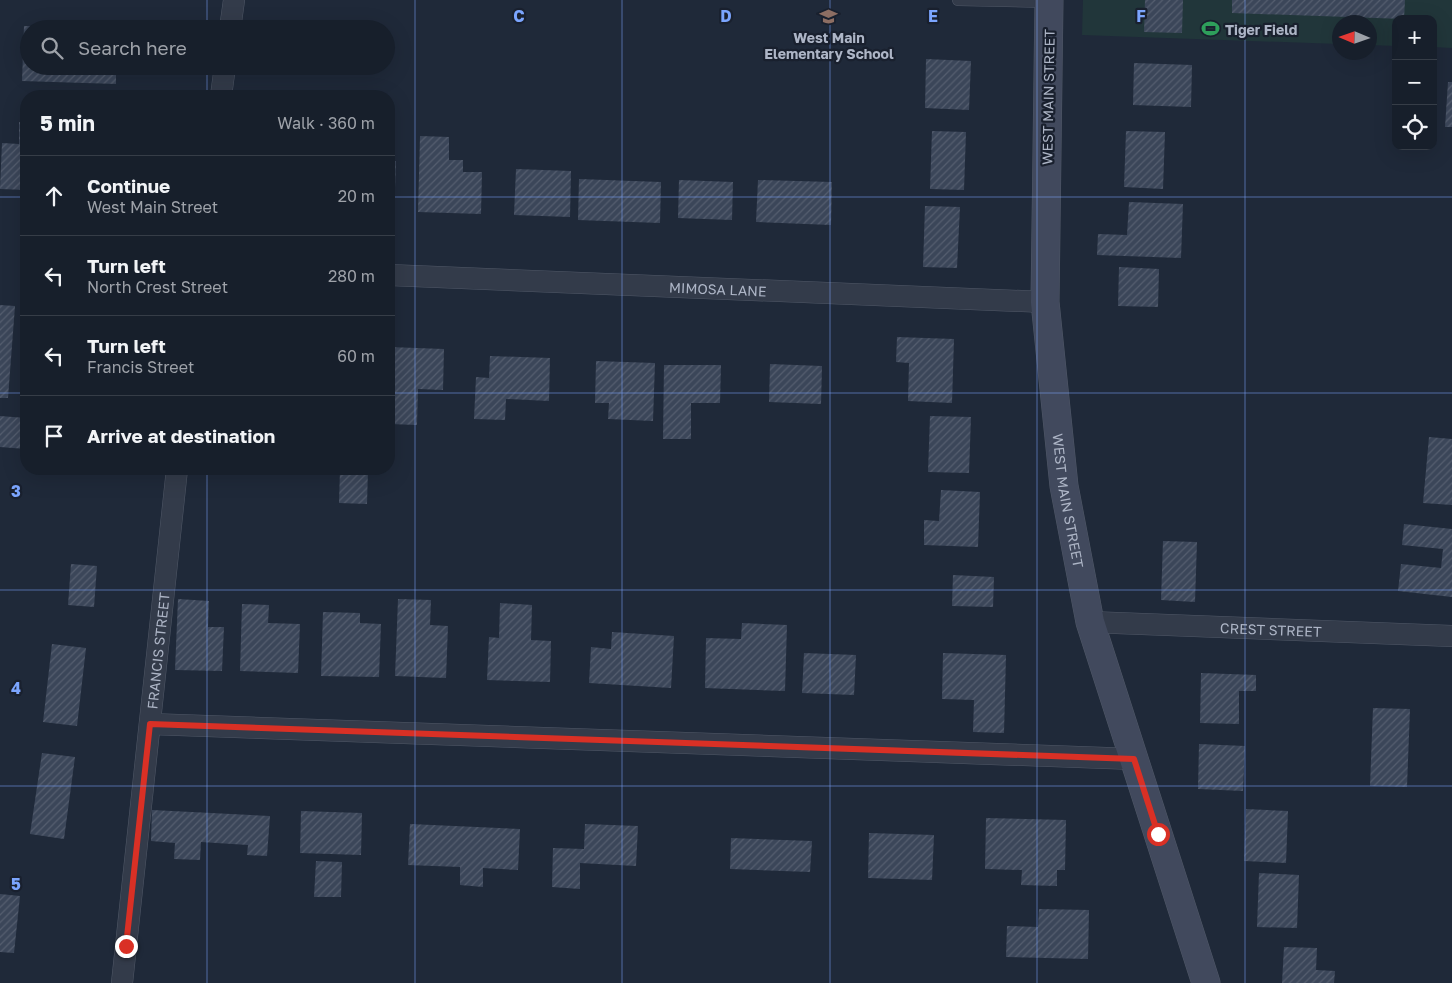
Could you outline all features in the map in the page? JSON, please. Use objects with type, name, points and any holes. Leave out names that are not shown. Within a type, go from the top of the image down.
[{"type":"main road","name":"WEST MAIN STREET","points":[[1049,1],[1045,302],[1064,486],[1090,622],[1206,983]]},
{"type":"street","points":[[231,20],[234,0]]},
{"type":"street","points":[[222,90],[224,75]]},
{"type":"street","name":"MIMOSA LANE","points":[[395,275],[1045,302]]},
{"type":"street","name":"FRANCIS STREET","points":[[122,983],[176,475]]},
{"type":"street","name":"CREST STREET","points":[[1090,622],[1452,636]]},
{"type":"street","points":[[150,724],[1134,759]]},
{"type":"lane","points":[[958,0],[1049,1]]},
{"type":"green space","name":"Tiger Field","points":[[1083,0],[1452,0],[1452,48],[1437,47],[1437,15],[1392,15],[1392,46],[1377,45],[1377,15],[1332,15],[1332,44],[1082,35]]},
{"type":"building","points":[[1145,0],[1183,0],[1182,33],[1144,32]]},
{"type":"building","points":[[1232,0],[1405,0],[1404,15],[1392,15],[1392,19],[1377,18],[1377,15],[1332,16],[1232,13]]},
{"type":"building","points":[[926,59],[971,61],[969,110],[925,108]]},
{"type":"building","points":[[1134,63],[1192,65],[1191,107],[1133,105]]},
{"type":"building","points":[[22,75],[116,75],[116,84],[22,81]]},
{"type":"building","points":[[1448,82],[1452,82],[1452,127],[1445,127]]},
{"type":"building","points":[[19,122],[20,190],[0,189],[2,143],[19,144]]},
{"type":"building","points":[[932,131],[966,132],[964,190],[930,189]]},
{"type":"building","points":[[1126,131],[1165,132],[1163,189],[1124,187]]},
{"type":"building","points":[[420,136],[449,137],[449,160],[463,160],[463,172],[482,172],[481,214],[418,212]]},
{"type":"building","points":[[516,169],[571,171],[570,217],[514,215]]},
{"type":"building","points":[[579,179],[661,182],[660,223],[578,220]]},
{"type":"building","points":[[679,180],[733,182],[732,220],[678,218]]},
{"type":"building","points":[[758,180],[832,182],[831,225],[756,222]]},
{"type":"building","points":[[1129,202],[1183,204],[1181,258],[1097,255],[1098,234],[1127,235]]},
{"type":"building","points":[[925,206],[960,207],[957,268],[923,267]]},
{"type":"building","points":[[1119,267],[1159,269],[1158,307],[1118,306]]},
{"type":"building","points":[[0,305],[15,306],[8,398],[0,398]]},
{"type":"building","points":[[897,337],[954,339],[952,403],[908,401],[909,363],[896,362]]},
{"type":"building","points":[[395,347],[444,349],[443,390],[418,389],[417,425],[395,424]]},
{"type":"building","points":[[490,356],[550,358],[549,401],[506,399],[505,420],[474,419],[476,377],[489,378]]},
{"type":"building","points":[[596,361],[655,363],[653,421],[608,419],[609,403],[595,403]]},
{"type":"building","points":[[770,364],[822,366],[821,404],[769,402]]},
{"type":"building","points":[[664,365],[721,365],[720,403],[691,403],[691,439],[663,439]]},
{"type":"building","points":[[0,416],[20,418],[20,449],[0,447]]},
{"type":"building","points":[[930,416],[971,417],[969,473],[928,472]]},
{"type":"building","points":[[1429,437],[1452,439],[1452,505],[1423,503]]},
{"type":"building","points":[[340,475],[368,475],[367,504],[339,503]]},
{"type":"building","points":[[941,490],[980,492],[978,547],[924,545],[924,520],[939,521]]},
{"type":"building","points":[[1404,524],[1452,529],[1452,597],[1398,591],[1401,564],[1441,568],[1443,549],[1402,545]]},
{"type":"building","points":[[1163,541],[1197,542],[1195,602],[1161,600]]},
{"type":"building","points":[[71,564],[97,566],[94,607],[68,605]]},
{"type":"building","points":[[953,575],[994,577],[993,607],[952,606]]},
{"type":"building","points":[[178,599],[209,601],[208,627],[224,627],[222,671],[175,670]]},
{"type":"building","points":[[398,599],[431,600],[430,625],[448,626],[446,678],[395,676]]},
{"type":"building","points":[[500,603],[532,605],[531,640],[551,641],[550,682],[487,680],[489,637],[499,638]]},
{"type":"building","points":[[242,604],[269,605],[268,623],[300,624],[298,673],[240,671]]},
{"type":"building","points":[[323,612],[360,613],[360,623],[381,624],[379,677],[321,676]]},
{"type":"building","points":[[742,623],[787,625],[785,691],[705,688],[706,638],[741,639]]},
{"type":"building","points":[[612,632],[674,636],[671,688],[589,683],[591,647],[611,649]]},
{"type":"building","points":[[52,644],[86,648],[77,726],[43,722]]},
{"type":"building","points":[[804,653],[856,655],[854,695],[802,693]]},
{"type":"building","points":[[943,653],[1006,655],[1004,733],[973,732],[974,700],[942,699]]},
{"type":"building","points":[[1201,673],[1256,675],[1256,691],[1239,691],[1239,724],[1200,723]]},
{"type":"building","points":[[1373,708],[1410,709],[1407,787],[1370,786]]},
{"type":"building","points":[[1199,744],[1245,746],[1243,791],[1198,789]]},
{"type":"building","points":[[42,753],[75,757],[64,839],[30,834]]},
{"type":"building","points":[[1246,809],[1288,811],[1286,863],[1244,861]]},
{"type":"building","points":[[152,810],[270,816],[267,856],[247,855],[248,845],[201,842],[200,860],[174,859],[175,843],[151,841]]},
{"type":"building","points":[[301,811],[362,813],[361,855],[300,853]]},
{"type":"building","points":[[986,818],[1066,820],[1065,870],[1057,870],[1057,886],[1021,885],[1022,870],[985,869]]},
{"type":"building","points":[[410,824],[520,829],[518,870],[483,868],[483,887],[460,885],[460,867],[408,865]]},
{"type":"building","points":[[585,824],[638,826],[636,866],[580,863],[580,889],[552,887],[553,848],[584,849]]},
{"type":"building","points":[[869,833],[934,835],[932,880],[868,878]]},
{"type":"building","points":[[731,838],[812,841],[810,872],[730,869]]},
{"type":"building","points":[[316,861],[342,862],[341,897],[314,897]]},
{"type":"building","points":[[1259,873],[1299,875],[1297,928],[1257,927]]},
{"type":"building","points":[[0,894],[20,896],[14,953],[0,952]]},
{"type":"building","points":[[1039,909],[1089,910],[1088,959],[1006,957],[1007,926],[1038,927]]},
{"type":"building","points":[[1284,947],[1317,948],[1316,970],[1335,971],[1334,983],[1282,983]]},
{"type":"place","name":"West Main Elementary School","points":[[829,17]]},
{"type":"place","name":"Tiger Field","points":[[1211,29]]},
{"type":"route","points":[[126,946],[150,724],[1134,759],[1158,834]]}]
